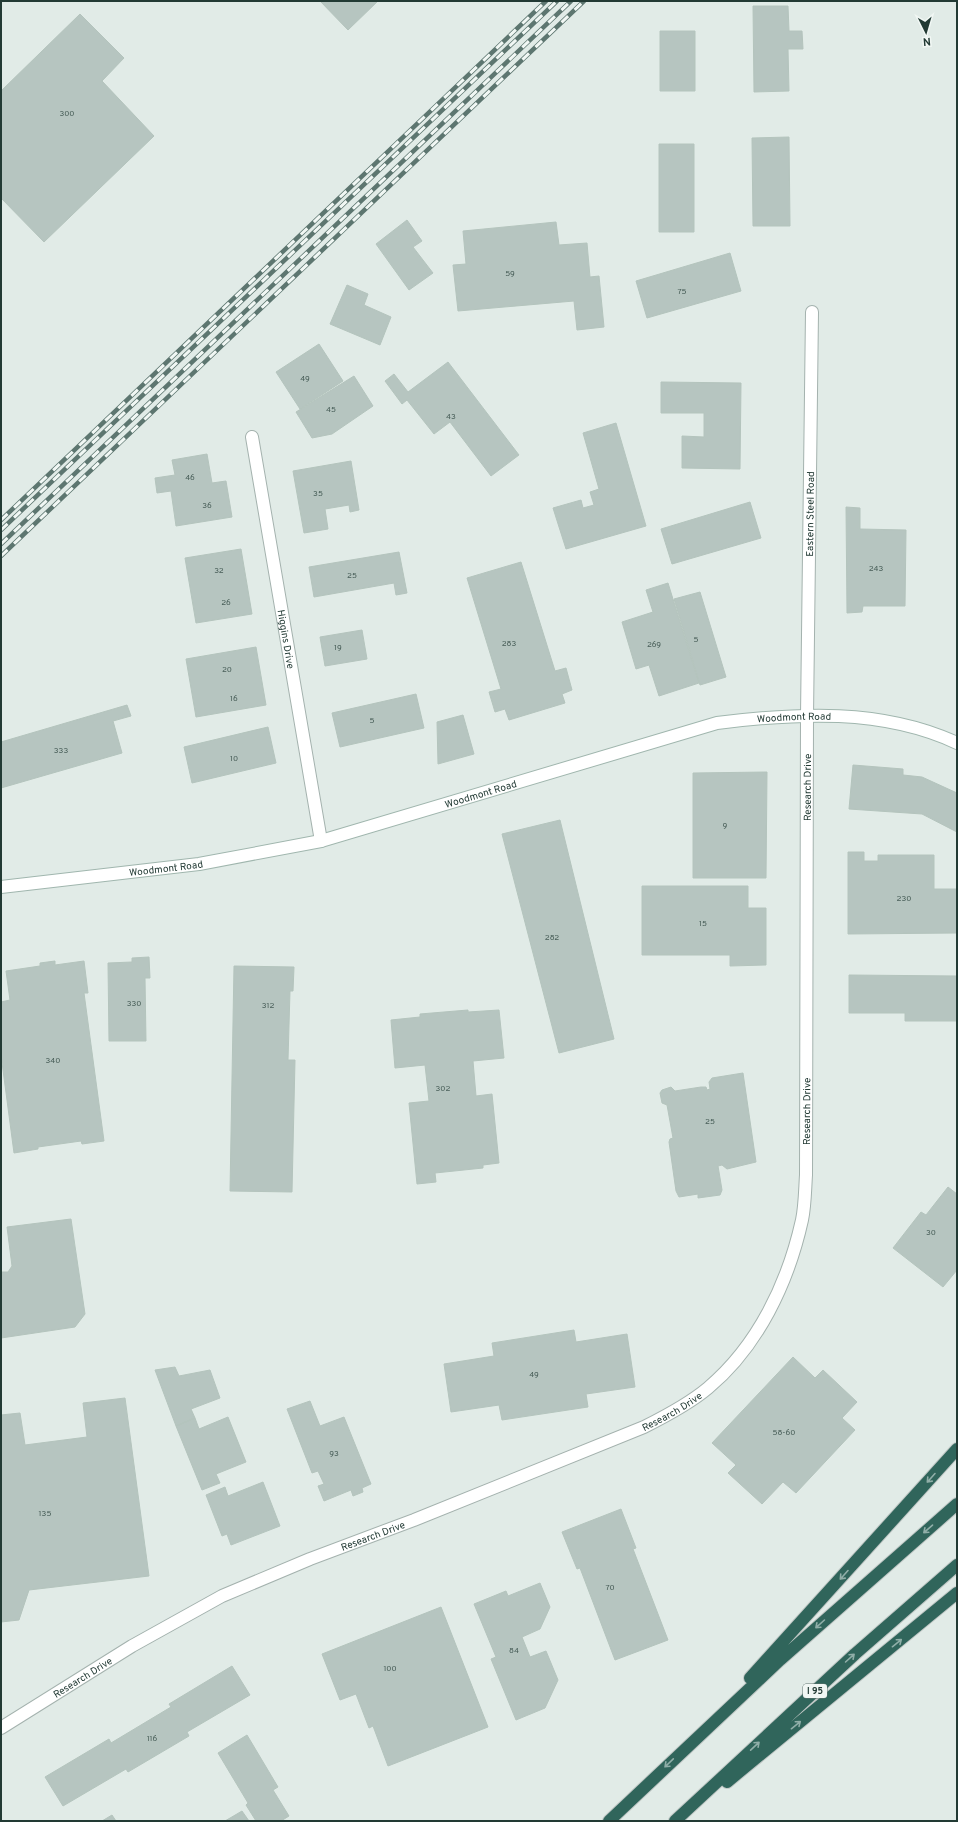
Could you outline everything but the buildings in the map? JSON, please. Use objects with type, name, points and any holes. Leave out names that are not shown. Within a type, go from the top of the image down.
[{"type":"highway","points":[[697,1737],[957,1449]]},
{"type":"highway","points":[[609,1821],[697,1737],[849,1598],[957,1504]]},
{"type":"highway","name":"I 95","points":[[675,1821],[820,1686],[957,1565]]},
{"type":"highway","points":[[680,1821],[957,1593]]},
{"type":"street","name":"Eastern Steel Road","points":[[807,716],[812,312]]},
{"type":"street","name":"Higgins Drive","points":[[252,437],[321,840]]},
{"type":"street","name":"Woodmont Road","points":[[1,887],[199,864],[321,840],[717,723],[762,717],[838,715],[884,721],[907,726],[957,743]]},
{"type":"street","name":"Research Drive","points":[[1,1728],[132,1646],[222,1596],[310,1559],[414,1520],[644,1427],[680,1408],[709,1388],[734,1362],[757,1331],[775,1298],[791,1262],[802,1219],[806,1167],[807,716]]},
{"type":"railway","points":[[1,520],[546,1]]},
{"type":"railway","points":[[1,530],[557,1]]},
{"type":"railway","points":[[1,544],[571,1]]},
{"type":"railway","points":[[1,556],[584,1]]}]
